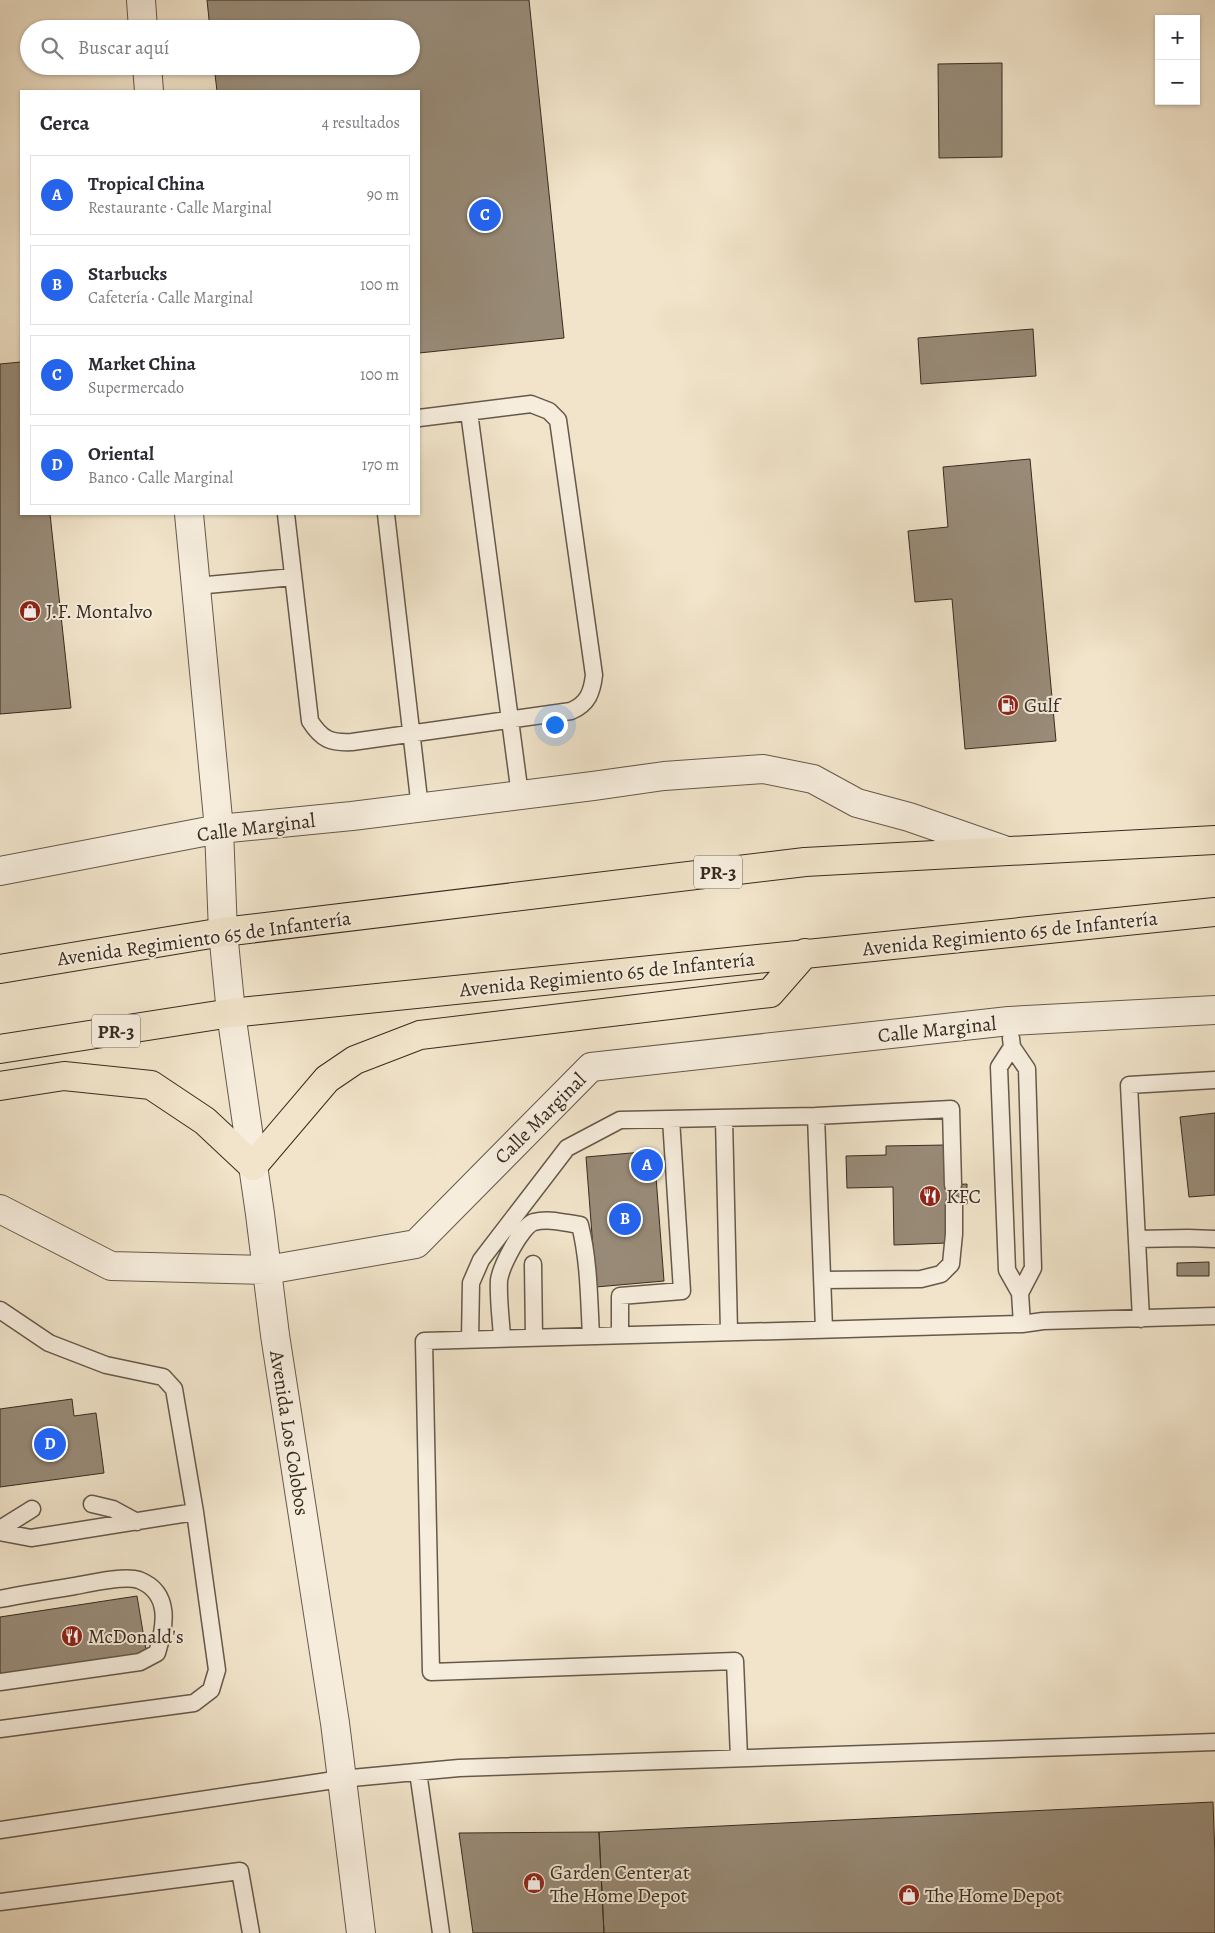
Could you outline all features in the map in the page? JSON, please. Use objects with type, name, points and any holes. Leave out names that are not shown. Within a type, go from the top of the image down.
[{"type":"main road","name":"Avenida Regimiento 65 de Infantería","points":[[0,969],[223,932],[805,862],[1215,840]]},
{"type":"main road","name":"Avenida Regimiento 65 de Infantería","points":[[0,1049],[231,1014],[1215,912]]},
{"type":"main road","points":[[0,1086],[64,1076],[151,1085],[205,1121],[253,1166],[327,1079],[355,1060],[420,1035],[770,993],[805,954]]},
{"type":"street","points":[[140,0],[142,20]]},
{"type":"street","points":[[148,75],[149,90]]},
{"type":"street","name":"Avenida Los Colobos","points":[[189,515],[219,829],[223,932],[231,1014],[275,1335],[335,1723],[361,1933]]},
{"type":"street","name":"Calle Marginal","points":[[0,871],[219,829],[420,808],[664,776],[763,769],[813,779],[857,803],[909,817],[1007,851]]},
{"type":"street","name":"Calle Marginal","points":[[0,1209],[111,1266],[267,1270],[416,1244],[592,1067],[1010,1034],[1215,1010]]},
{"type":"lane","points":[[286,515],[310,721],[317,732],[326,739],[339,743],[571,711],[579,708],[592,693],[594,675],[558,420],[549,411],[532,404],[420,418]]},
{"type":"lane","points":[[469,412],[520,795]]},
{"type":"lane","points":[[386,515],[420,808]]},
{"type":"lane","points":[[196,586],[293,577]]},
{"type":"lane","points":[[1010,1034],[999,1067],[1007,1270],[1020,1293],[1022,1324]]},
{"type":"lane","points":[[1010,1034],[1027,1069],[1033,1268],[1020,1293]]},
{"type":"lane","points":[[1141,1319],[1129,1085],[1215,1080]]},
{"type":"lane","points":[[470,1339],[471,1283],[481,1260],[567,1148],[620,1120],[816,1116],[951,1109],[953,1184]]},
{"type":"lane","points":[[816,1116],[824,1329]]},
{"type":"lane","points":[[724,1119],[728,1332]]},
{"type":"lane","points":[[620,1335],[620,1296],[682,1291],[671,1120]]},
{"type":"lane","points":[[822,1280],[921,1279],[940,1274],[951,1264],[954,1204]]},
{"type":"lane","points":[[502,1338],[499,1279],[507,1258],[520,1235],[532,1223],[552,1220],[580,1225],[588,1278],[591,1336]]},
{"type":"lane","points":[[1137,1240],[1215,1239]]},
{"type":"lane","points":[[533,1264],[534,1338]]},
{"type":"lane","points":[[0,1310],[48,1343],[106,1365],[163,1377],[174,1389],[195,1512],[217,1670],[211,1690],[194,1703],[0,1729]]},
{"type":"lane","points":[[739,1758],[736,1661],[431,1672],[424,1341],[1022,1324],[1043,1321],[1215,1316]]},
{"type":"lane","points":[[92,1504],[113,1509],[137,1522]]},
{"type":"lane","points":[[0,1530],[32,1509]]},
{"type":"lane","points":[[0,1530],[31,1538],[195,1512]]},
{"type":"lane","points":[[0,1599],[112,1579],[138,1580],[155,1590],[163,1607],[164,1630],[157,1653],[140,1662],[0,1682]]},
{"type":"lane","points":[[0,1830],[341,1779],[459,1768],[1215,1742]]},
{"type":"lane","points":[[418,1772],[441,1933]]},
{"type":"lane","points":[[0,1902],[240,1871],[251,1933]]},
{"type":"building","points":[[207,0],[529,0],[564,338],[420,353],[420,90],[217,90],[215,75],[420,75],[420,20],[209,20]]},
{"type":"building","points":[[1002,63],[1002,157],[939,158],[938,64]]},
{"type":"building","points":[[1033,329],[1036,376],[921,384],[918,338]]},
{"type":"building","name":"J.F. Montalvo","points":[[20,362],[20,515],[50,515],[71,708],[0,714],[0,364]]},
{"type":"building","points":[[1030,459],[1056,741],[965,749],[952,599],[915,602],[908,531],[948,527],[943,467]]},
{"type":"building","points":[[1215,1113],[1215,1195],[1189,1197],[1180,1117]]},
{"type":"building","name":"KFC","points":[[946,1145],[947,1185],[967,1184],[967,1204],[946,1204],[947,1243],[894,1245],[893,1187],[847,1188],[846,1156],[886,1155],[886,1146]]},
{"type":"building","points":[[654,1151],[664,1281],[596,1287],[586,1157]]},
{"type":"building","points":[[1209,1262],[1209,1276],[1177,1276],[1177,1263]]},
{"type":"building","points":[[72,1399],[74,1416],[96,1413],[104,1473],[0,1487],[0,1409]]},
{"type":"building","name":"McDonald's","points":[[137,1596],[147,1656],[0,1679],[0,1617]]},
{"type":"building","name":"The Home Depot","points":[[1213,1802],[1215,1933],[604,1933],[599,1832]]},
{"type":"building","name":"Garden Center at The Home Depot","points":[[599,1832],[604,1933],[473,1933],[459,1833]]},
{"type":"place","name":"Market China","points":[[485,215]]},
{"type":"place","name":"J.F. Montalvo","points":[[30,611]]},
{"type":"place","name":"Gulf","points":[[1008,705]]},
{"type":"place","name":"Tropical China","points":[[647,1165]]},
{"type":"place","name":"KFC","points":[[930,1196]]},
{"type":"place","name":"Starbucks","points":[[625,1219]]},
{"type":"place","name":"Oriental","points":[[50,1444]]},
{"type":"place","name":"McDonald's","points":[[72,1636]]},
{"type":"place","name":"Garden Center at The Home Depot","points":[[534,1883]]},
{"type":"place","name":"The Home Depot","points":[[909,1895]]}]
